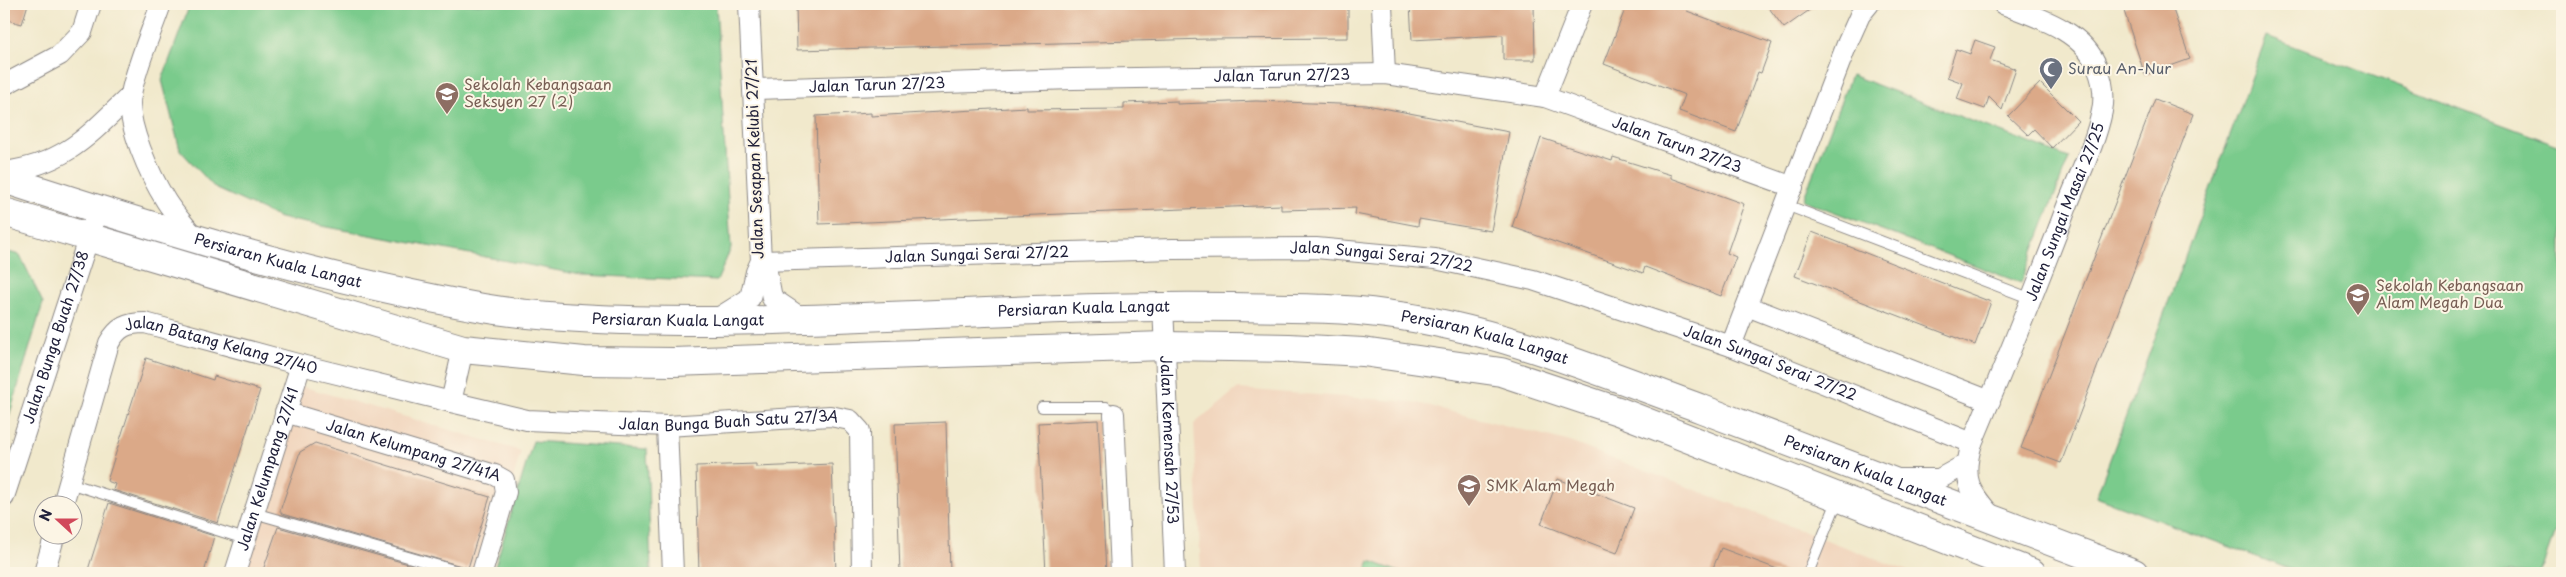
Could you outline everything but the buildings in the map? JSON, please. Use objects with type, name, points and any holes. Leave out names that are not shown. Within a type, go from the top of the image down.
[{"type":"main road","name":"Persiaran Kuala Langat","points":[[4,179],[194,237],[386,287],[488,308],[576,316],[713,321],[1163,306],[1338,308],[1392,315],[1470,329],[1552,354],[2134,573]]},
{"type":"main road","name":"Persiaran Kuala Langat","points":[[4,212],[463,349],[584,361],[673,362],[1164,346],[1364,352],[1501,372],[1618,411],[1838,498],[2007,568],[2032,573]]},
{"type":"street","points":[[4,85],[60,55],[82,32],[91,4]]},
{"type":"street","points":[[161,4],[131,96],[134,130],[148,166],[166,202],[194,237]]},
{"type":"street","name":"Jalan Sesapan Kelubi 27/21","points":[[713,321],[750,298],[756,272],[761,262],[749,4]]},
{"type":"street","points":[[1382,4],[1385,74]]},
{"type":"street","points":[[1545,97],[1582,4]]},
{"type":"street","points":[[1731,346],[1847,44],[1860,15],[1869,4]]},
{"type":"street","name":"Jalan Sungai Masai 27/25","points":[[1997,522],[1972,494],[1968,484],[1966,464],[1972,443],[2032,299],[2093,138],[2102,111],[2103,87],[2097,65],[2085,44],[2041,18],[2003,4]]},
{"type":"street","name":"Jalan Tarun 27/23","points":[[753,89],[1073,79],[1385,74],[1545,97],[1790,196]]},
{"type":"street","points":[[4,172],[30,169],[47,163],[64,153],[85,138],[131,96]]},
{"type":"street","name":"Jalan Bunga Buah 27/38","points":[[4,497],[98,208]]},
{"type":"street","points":[[61,229],[72,242],[76,255],[76,276]]},
{"type":"street","name":"Jalan Sungai Serai 27/22","points":[[761,262],[1173,249],[1316,248],[1435,259],[1533,280],[1731,346],[1972,443]]},
{"type":"street","points":[[761,262],[767,272],[772,298],[803,319]]},
{"type":"street","name":"Jalan Kemensah 27/53","points":[[1163,306],[1175,573]]},
{"type":"street","points":[[1747,306],[1990,401]]},
{"type":"street","name":"Jalan Batang Kelang 27/40","points":[[66,494],[109,343],[116,331],[130,323],[146,323],[300,365],[451,402]]},
{"type":"street","points":[[451,402],[463,349]]},
{"type":"street","name":"Jalan Kelumpang 27/41","points":[[235,573],[300,365]]},
{"type":"street","name":"Jalan Bunga Buah Satu 27/3A","points":[[451,402],[527,420],[667,426],[830,416],[850,420],[860,431],[862,573]]},
{"type":"street","name":"Jalan Kelumpang 27/41A","points":[[285,412],[494,475],[504,480],[506,492],[482,573]]},
{"type":"street","points":[[1114,414],[1121,573]]},
{"type":"street","points":[[667,426],[673,573]]},
{"type":"street","points":[[1888,479],[1939,479],[1966,464]]},
{"type":"street","points":[[44,573],[52,544]]},
{"type":"lane","points":[[1790,196],[2032,299]]},
{"type":"lane","points":[[1042,406],[1106,407],[1114,414]]},
{"type":"lane","points":[[69,483],[245,539]]},
{"type":"lane","points":[[1808,573],[1838,498]]},
{"type":"lane","points":[[254,513],[464,573]]},
{"type":"shaded area","points":[[301,386],[521,451],[486,573],[244,573]]},
{"type":"shaded area","name":"SMK Alam Megah","points":[[1237,389],[1413,402],[1567,441],[1913,573],[1201,573],[1194,424]]},
{"type":"green space","name":"Sekolah Kebangsaan Seksyen 27 (2)","points":[[190,4],[716,4],[731,248],[717,281],[581,275],[280,218],[215,188],[180,150],[162,80]]},
{"type":"green space","name":"Sekolah Kebangsaan Alam Megah Dua","points":[[2267,36],[2562,147],[2562,513],[2540,573],[2300,573],[2096,497]]},
{"type":"green space","points":[[1851,75],[2069,158],[2021,283],[1803,200]]},
{"type":"green space","points":[[4,251],[20,255],[43,303],[4,433]]},
{"type":"green space","points":[[533,441],[647,449],[651,573],[493,573]]},
{"type":"green space","points":[[1370,561],[1402,573],[1365,573]]},
{"type":"place","name":"Surau An-Nur","points":[[2051,90]]},
{"type":"place","name":"Sekolah Kebangsaan Seksyen 27 (2)","points":[[447,115]]},
{"type":"place","name":"Sekolah Kebangsaan Alam Megah Dua","points":[[2358,316]]},
{"type":"place","name":"SMK Alam Megah","points":[[1469,507]]}]
